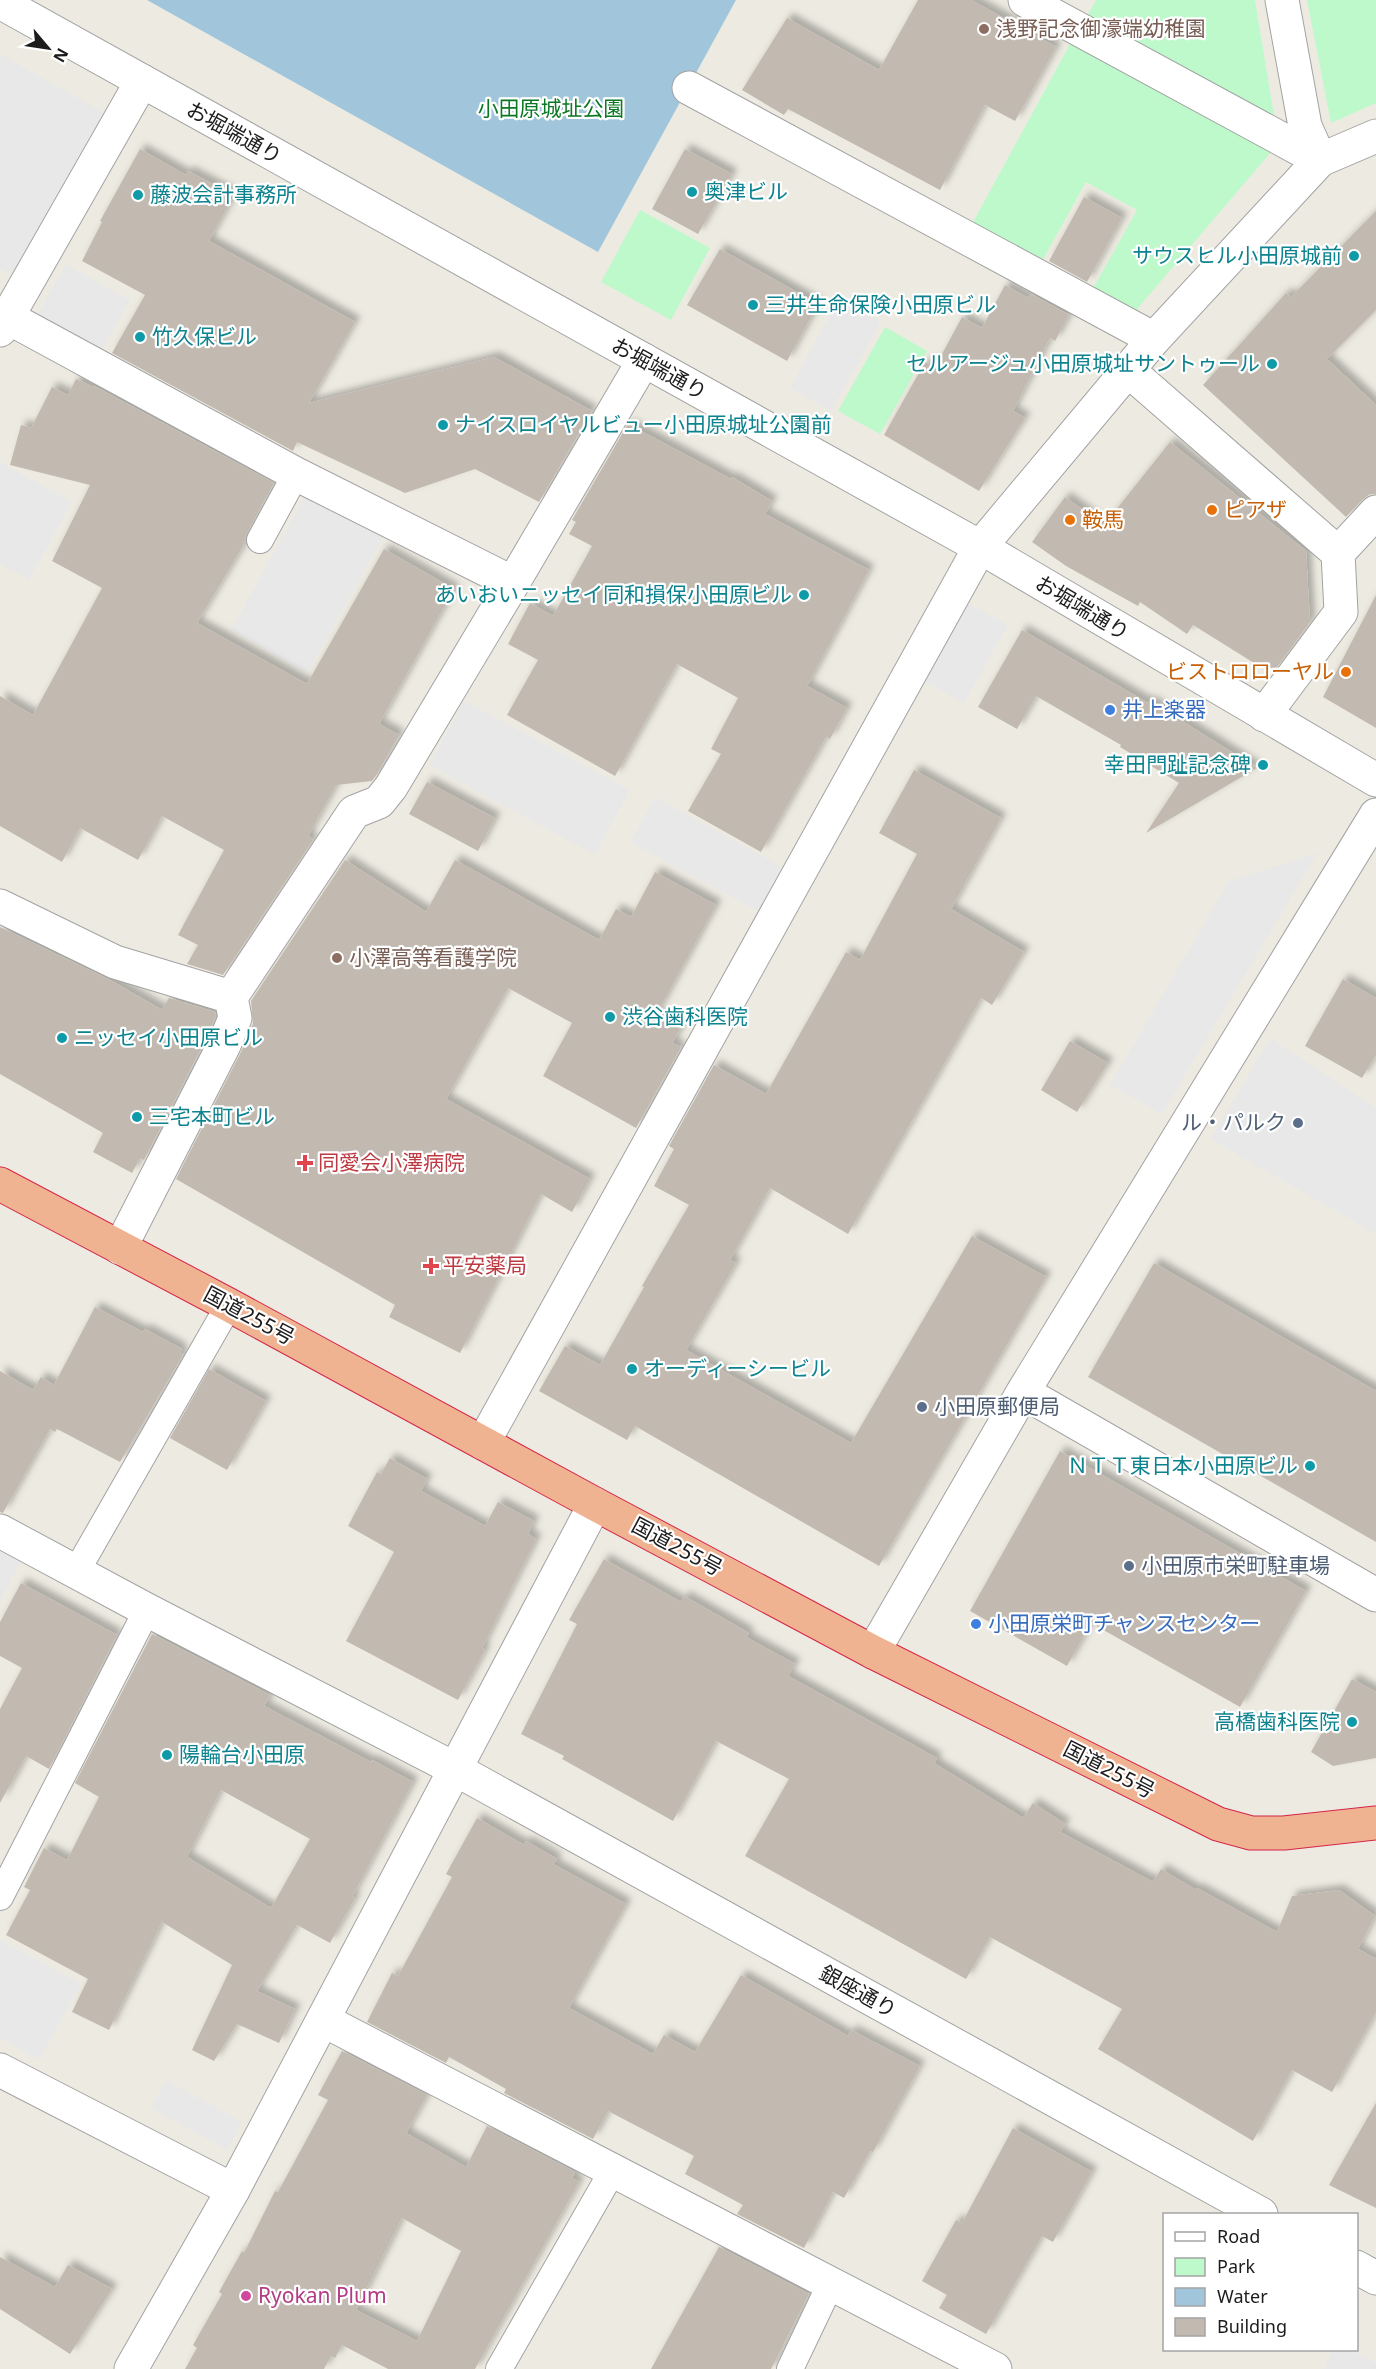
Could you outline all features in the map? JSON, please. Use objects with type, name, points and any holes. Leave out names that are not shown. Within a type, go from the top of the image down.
[{"type":"highway","name":"国道255号","points":[[0,1184],[873,1652],[1218,1824],[1251,1833],[1273,1833],[1376,1823]]},
{"type":"street","points":[[1025,0],[1320,160]]},
{"type":"street","points":[[1282,0],[1305,126],[1320,160]]},
{"type":"street","name":"お堀端通り","points":[[0,2],[980,547],[1376,780]]},
{"type":"street","points":[[142,81],[4,323],[513,583]]},
{"type":"street","points":[[689,88],[1154,339]]},
{"type":"street","points":[[483,1443],[980,547],[1154,339],[1320,160],[1376,136]]},
{"type":"street","points":[[120,1248],[224,1045],[235,1018],[231,997],[354,812],[379,802],[391,787],[644,360]]},
{"type":"street","points":[[1129,371],[1338,553]]},
{"type":"street","points":[[1263,715],[1341,612],[1338,553],[1376,512]]},
{"type":"street","points":[[873,1652],[1023,1392],[1376,815]]},
{"type":"street","points":[[0,906],[115,962],[231,997]]},
{"type":"street","points":[[1023,1392],[1376,1595]]},
{"type":"street","points":[[131,2369],[233,2190],[595,1504]]},
{"type":"street","name":"銀座通り","points":[[0,1531],[147,1610],[455,1769],[1259,2213]]},
{"type":"street","points":[[323,2020],[995,2369]]},
{"type":"street","points":[[0,2070],[233,2190]]},
{"type":"street","points":[[1358,2268],[1376,2278]]},
{"type":"lane","points":[[260,540],[296,474]]},
{"type":"lane","points":[[76,1572],[229,1305]]},
{"type":"lane","points":[[0,1897],[147,1610]]},
{"type":"lane","points":[[499,2369],[613,2170]]},
{"type":"lane","points":[[790,2369],[831,2283]]},
{"type":"green space","points":[[1096,0],[1255,0],[1275,122],[1085,20]]},
{"type":"green space","points":[[1307,0],[1376,0],[1376,103],[1331,123]]},
{"type":"green space","points":[[1070,44],[1271,152],[1132,315],[1091,292],[1137,210],[1086,182],[1041,263],[971,226]]},
{"type":"green space","points":[[640,210],[710,248],[671,320],[601,282]]},
{"type":"green space","points":[[885,327],[927,351],[880,434],[838,411]]},
{"type":"shaded area","points":[[0,54],[103,112],[11,275],[0,269]]},
{"type":"shaded area","points":[[65,264],[130,300],[98,357],[34,321]]},
{"type":"shaded area","points":[[839,299],[881,322],[831,411],[790,388]]},
{"type":"shaded area","points":[[0,462],[72,502],[29,580],[0,564]]},
{"type":"shaded area","points":[[307,492],[386,532],[307,673],[231,630]]},
{"type":"shaded area","points":[[966,602],[1008,625],[964,703],[923,680]]},
{"type":"shaded area","points":[[464,701],[630,790],[595,855],[429,765]]},
{"type":"shaded area","points":[[655,797],[784,868],[760,912],[630,842]]},
{"type":"shaded area","points":[[1317,853],[1162,1114],[1110,1085],[1229,881]]},
{"type":"shaded area","name":"ル・パルク","points":[[1270,1038],[1376,1108],[1376,1234],[1210,1139]]},
{"type":"shaded area","points":[[0,1539],[26,1553],[0,1600]]},
{"type":"shaded area","points":[[0,1940],[81,1984],[39,2060],[0,2038]]},
{"type":"shaded area","points":[[166,2080],[242,2122],[227,2150],[151,2108]]},
{"type":"shaded area","points":[[1332,2351],[1353,2351],[1376,2363],[1376,2369],[1323,2369]]},
{"type":"water","name":"小田原城址公園","points":[[147,0],[736,0],[598,252]]},
{"type":"building","points":[[918,0],[971,0],[1056,47],[1015,121],[985,105],[940,190],[788,109],[784,115],[742,90],[787,18],[879,70]]},
{"type":"building","points":[[140,149],[186,175],[188,171],[234,195],[209,241],[355,322],[309,403],[494,357],[592,411],[539,502],[475,469],[405,493],[297,442],[293,451],[112,353],[145,295],[82,261],[102,222],[100,221]]},
{"type":"building","name":"奥津ビル","points":[[685,149],[732,174],[698,234],[652,209]]},
{"type":"building","points":[[1084,197],[1122,218],[1087,282],[1049,261]]},
{"type":"building","points":[[1376,211],[1376,310],[1327,359],[1376,405],[1376,494],[1370,494],[1363,499],[1346,517],[1203,385],[1286,293],[1291,297]]},
{"type":"building","name":"三井生命保険小田原ビル","points":[[720,249],[818,304],[787,361],[687,305]]},
{"type":"building","points":[[1005,285],[1028,298],[1031,294],[1069,315],[1055,341],[1050,338],[1013,411],[1025,418],[979,491],[884,435],[925,362],[935,367],[962,317],[982,328]]},
{"type":"building","points":[[76,379],[94,386],[274,483],[247,533],[243,546],[197,623],[307,684],[384,549],[454,589],[379,724],[399,735],[379,771],[372,781],[336,785],[308,836],[313,840],[223,975],[187,964],[198,945],[178,935],[224,850],[162,816],[138,860],[80,828],[62,862],[0,826],[0,696],[33,715],[102,588],[52,561],[90,485],[10,465],[21,425],[31,428],[52,387],[68,395]]},
{"type":"building","points":[[628,424],[731,479],[732,477],[772,501],[765,514],[869,570],[807,686],[847,708],[830,739],[826,737],[761,852],[688,811],[721,754],[711,749],[738,698],[677,664],[615,776],[507,715],[538,660],[508,644],[530,603],[553,616],[592,546],[569,534],[576,522],[572,520]]},
{"type":"building","points":[[1170,442],[1306,551],[1310,622],[1275,670],[1264,664],[1262,668],[1193,625],[1187,634],[1140,602],[1138,606],[1066,566],[1032,542],[1065,497],[1104,525]]},
{"type":"building","points":[[1376,595],[1376,728],[1323,697]]},
{"type":"building","points":[[1022,630],[1148,703],[1150,701],[1257,768],[1146,833],[1179,783],[1120,747],[1121,745],[1036,696],[1017,729],[978,707]]},
{"type":"building","points":[[914,770],[1001,818],[951,909],[1024,952],[992,1005],[981,998],[848,1234],[770,1188],[730,1260],[736,1263],[686,1350],[851,1443],[972,1236],[1046,1277],[879,1566],[635,1426],[627,1440],[539,1391],[565,1346],[600,1365],[689,1205],[654,1186],[674,1149],[669,1146],[714,1065],[766,1094],[846,952],[860,960],[917,854],[879,833]]},
{"type":"building","points":[[427,782],[495,818],[478,851],[409,814]]},
{"type":"building","points":[[345,860],[426,912],[455,860],[599,940],[616,909],[631,917],[655,872],[716,905],[656,1015],[680,1029],[672,1043],[681,1047],[636,1128],[543,1076],[572,1023],[508,988],[446,1099],[590,1179],[572,1212],[541,1194],[460,1353],[389,1317],[395,1305],[176,1179],[253,1024],[251,1001]]},
{"type":"building","points":[[0,927],[110,980],[162,1010],[169,998],[215,1012],[216,1016],[207,1037],[144,1160],[140,1158],[132,1173],[93,1152],[103,1133],[0,1074]]},
{"type":"building","points":[[1343,979],[1376,998],[1376,1055],[1362,1078],[1305,1046]]},
{"type":"building","points":[[1070,1041],[1108,1063],[1077,1112],[1041,1090]]},
{"type":"building","name":"ＮＴＴ東日本小田原ビル","points":[[1154,1263],[1376,1391],[1376,1542],[1088,1377]]},
{"type":"building","points":[[95,1307],[143,1332],[145,1329],[182,1349],[180,1352],[183,1355],[120,1462],[57,1429],[55,1432],[50,1429],[3,1513],[0,1512],[0,1371],[33,1390],[41,1377],[54,1385]]},
{"type":"building","points":[[209,1369],[266,1401],[227,1470],[170,1438]]},
{"type":"building","name":"小田原市栄町駐車場","points":[[1060,1451],[1306,1591],[1240,1707],[1091,1623],[1067,1666],[970,1611]]},
{"type":"building","points":[[390,1458],[427,1479],[421,1491],[485,1526],[498,1502],[534,1521],[528,1534],[536,1539],[482,1648],[485,1650],[458,1700],[346,1641],[394,1552],[348,1526],[377,1472],[381,1474]]},
{"type":"building","points":[[604,1559],[681,1602],[684,1596],[749,1633],[746,1637],[795,1664],[788,1676],[937,1758],[934,1763],[1023,1818],[1033,1803],[1065,1824],[1060,1832],[1153,1882],[1161,1869],[1277,1932],[1292,1896],[1339,1890],[1375,1916],[1358,1949],[1376,1959],[1376,2012],[1332,2092],[1292,2070],[1253,2141],[1098,2049],[1122,2009],[990,1937],[966,1979],[745,1856],[789,1779],[716,1741],[673,1821],[562,1759],[564,1756],[521,1734],[577,1624],[569,1620]]},
{"type":"building","points":[[21,1583],[117,1635],[49,1769],[26,1756],[0,1803],[0,1709],[22,1668],[0,1656],[0,1622]]},
{"type":"building","points":[[152,1634],[270,1695],[264,1706],[413,1782],[330,1943],[297,1925],[257,1991],[295,2009],[279,2043],[237,2024],[214,2061],[192,2050],[232,1965],[162,1922],[109,2030],[72,2012],[88,1979],[6,1935],[30,1890],[24,1887],[44,1848],[67,1860],[99,1797],[75,1783]],"holes":[[[221,1790],[310,1839],[271,1908],[187,1857]]]},
{"type":"building","name":"高橋歯科医院","points":[[1352,1679],[1376,1692],[1376,1758],[1333,1766],[1311,1752]]},
{"type":"building","points":[[477,1818],[524,1845],[526,1841],[557,1859],[553,1864],[626,1904],[569,2008],[653,2054],[664,2035],[695,2052],[741,1975],[848,2036],[851,2030],[920,2066],[873,2152],[870,2151],[844,2198],[833,2192],[804,2248],[737,2214],[743,2205],[685,2174],[694,2156],[608,2111],[593,2139],[504,2093],[506,2089],[449,2057],[446,2063],[367,2022],[392,1973],[398,1976],[452,1877],[446,1874]]},
{"type":"building","points":[[342,2051],[427,2095],[406,2133],[466,2167],[487,2126],[575,2172],[572,2178],[579,2182],[475,2369],[388,2369],[342,2345],[335,2358],[331,2356],[324,2369],[185,2369],[197,2348],[193,2345],[222,2294],[219,2292],[242,2251],[244,2253],[275,2191],[278,2192],[328,2100],[318,2095]],"holes":[[[402,2218],[461,2251],[417,2341],[356,2310]]]},
{"type":"building","points":[[1376,2103],[1376,2208],[1329,2185]]},
{"type":"building","points":[[1013,2128],[1092,2172],[1053,2242],[1042,2236],[986,2334],[939,2308],[947,2295],[922,2281],[956,2220],[962,2223]]},
{"type":"building","points":[[719,2247],[809,2294],[771,2369],[651,2369]]},
{"type":"building","points":[[0,2257],[55,2287],[68,2265],[112,2289],[70,2354],[0,2309]]},
{"type":"place","name":"浅野記念御濠端幼稚園","points":[[984,29]]},
{"type":"place","name":"奥津ビル","points":[[692,192]]},
{"type":"place","name":"藤波会計事務所","points":[[138,195]]},
{"type":"place","name":"サウスヒル小田原城前","points":[[1354,256]]},
{"type":"place","name":"三井生命保険小田原ビル","points":[[753,305]]},
{"type":"place","name":"竹久保ビル","points":[[140,337]]},
{"type":"place","name":"セルアージュ小田原城址サントゥール","points":[[1272,364]]},
{"type":"place","name":"ナイスロイヤルビュー小田原城址公園前","points":[[443,425]]},
{"type":"place","name":"ピアザ","points":[[1212,510]]},
{"type":"place","name":"鞍馬","points":[[1070,520]]},
{"type":"place","name":"あいおいニッセイ同和損保小田原ビル","points":[[804,595]]},
{"type":"place","name":"ビストロローヤル","points":[[1346,672]]},
{"type":"place","name":"井上楽器","points":[[1110,710]]},
{"type":"place","name":"幸田門趾記念碑","points":[[1263,765]]},
{"type":"place","name":"小澤高等看護学院","points":[[337,958]]},
{"type":"place","name":"渋谷歯科医院","points":[[610,1017]]},
{"type":"place","name":"ニッセイ小田原ビル","points":[[62,1038]]},
{"type":"place","name":"三宅本町ビル","points":[[137,1117]]},
{"type":"place","name":"ル・パルク","points":[[1298,1123]]},
{"type":"place","name":"同愛会小澤病院","points":[[305,1163]]},
{"type":"place","name":"平安薬局","points":[[431,1266]]},
{"type":"place","name":"オーディーシービル","points":[[632,1369]]},
{"type":"place","name":"小田原郵便局","points":[[922,1407]]},
{"type":"place","name":"ＮＴＴ東日本小田原ビル","points":[[1310,1466]]},
{"type":"place","name":"小田原市栄町駐車場","points":[[1129,1566]]},
{"type":"place","name":"小田原栄町チャンスセンター","points":[[976,1624]]},
{"type":"place","name":"高橋歯科医院","points":[[1352,1722]]},
{"type":"place","name":"陽輪台小田原","points":[[167,1755]]},
{"type":"place","name":"Ryokan Plum","points":[[246,2296]]}]
